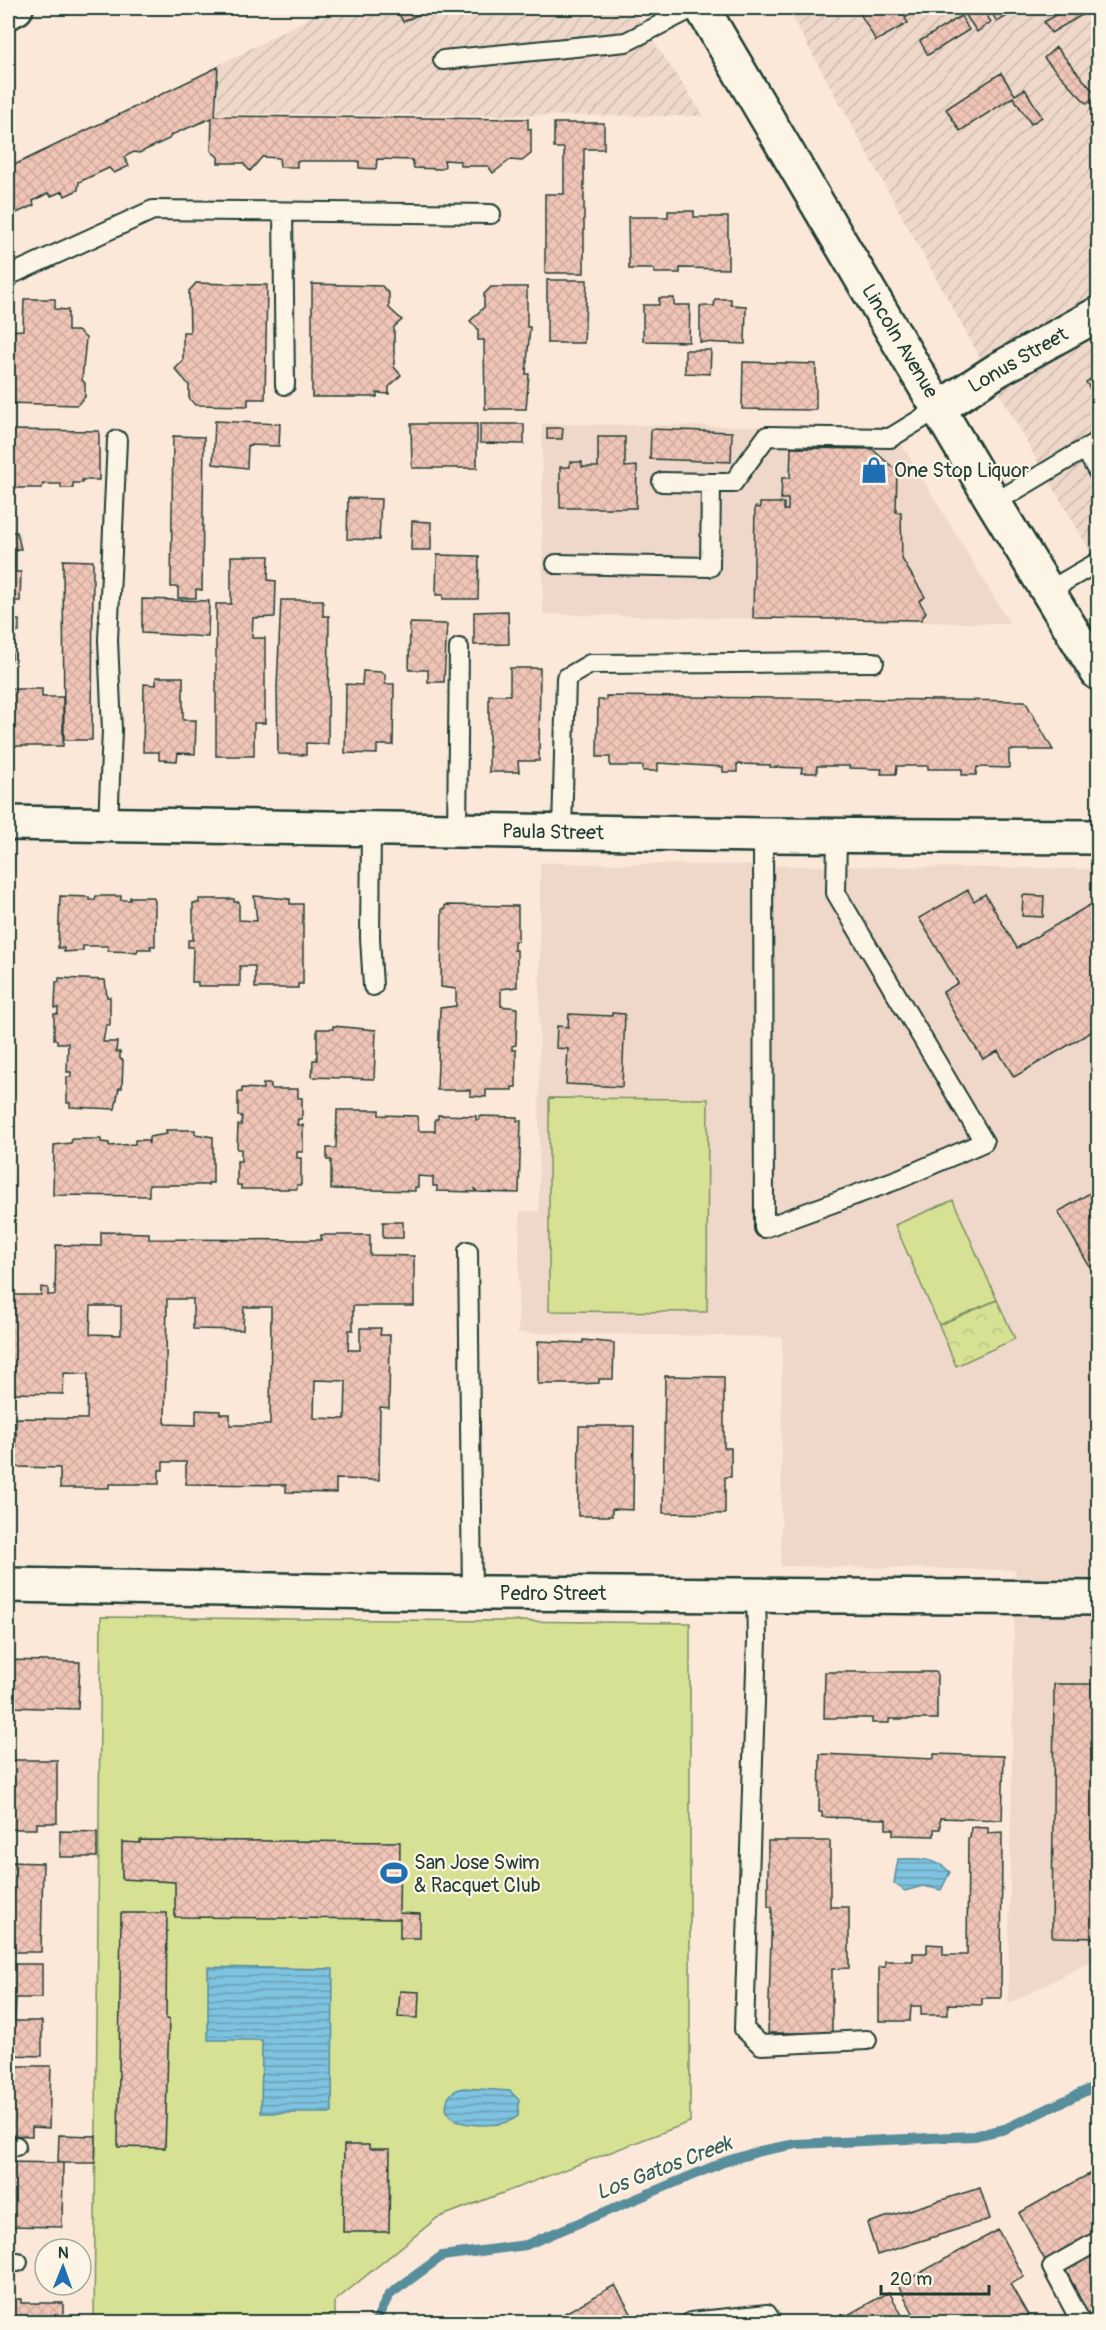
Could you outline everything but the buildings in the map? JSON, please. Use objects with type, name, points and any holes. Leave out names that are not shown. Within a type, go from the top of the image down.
[{"type":"main road","points":[[8,12],[16,8]]},
{"type":"main road","name":"Lincoln Avenue","points":[[702,8],[994,503],[1048,591],[1096,662]]},
{"type":"main road","name":"Lonus Street","points":[[939,408],[999,369],[1098,314]]},
{"type":"main road","name":"Paula Street","points":[[8,823],[763,835],[1098,837]]},
{"type":"main road","name":"Pedro Street","points":[[8,1585],[472,1593],[1098,1598]]},
{"type":"lane","points":[[443,60],[626,42],[693,8]]},
{"type":"lane","points":[[8,276],[153,210],[491,214]]},
{"type":"lane","points":[[283,212],[285,385]]},
{"type":"lane","points":[[662,482],[733,483],[767,436],[890,438],[939,408]]},
{"type":"lane","points":[[108,825],[112,730],[108,640],[117,440]]},
{"type":"lane","points":[[994,503],[1092,445],[1098,472]]},
{"type":"lane","points":[[556,564],[710,567],[711,483]]},
{"type":"lane","points":[[1048,591],[1098,562]]},
{"type":"lane","points":[[457,831],[459,648]]},
{"type":"lane","points":[[562,832],[566,678],[590,664],[874,662]]},
{"type":"lane","points":[[370,829],[370,938],[373,986]]},
{"type":"lane","points":[[763,835],[764,1228],[899,1179],[984,1142],[836,893],[837,835]]},
{"type":"lane","points":[[468,1251],[472,1593]]},
{"type":"lane","points":[[756,1594],[757,1640],[744,2029],[761,2045],[867,2040]]},
{"type":"lane","points":[[1081,2322],[1052,2267],[1098,2241]]},
{"type":"lane","points":[[691,2322],[767,2314],[772,2322]]},
{"type":"shaded area","points":[[328,8],[631,8],[704,116],[217,114],[219,65]]},
{"type":"shaded area","points":[[787,8],[1098,8],[1098,564],[1030,448]]},
{"type":"shaded area","points":[[542,424],[892,428],[1010,624],[543,614]]},
{"type":"shaded area","points":[[540,863],[1098,869],[1098,1958],[1008,2004],[1015,1570],[781,1566],[782,1337],[518,1333],[520,1211],[539,1211]]},
{"type":"green space","points":[[549,1098],[708,1099],[707,1312],[549,1311]]},
{"type":"green space","points":[[953,1200],[997,1300],[939,1325],[895,1225]]},
{"type":"green space","points":[[997,1300],[1015,1339],[956,1366],[939,1325]]},
{"type":"green space","name":"San Jose Swim & Racquet Club","points":[[101,1617],[690,1623],[690,2122],[437,2218],[335,2301],[335,2322],[94,2322]]},
{"type":"water","points":[[898,1859],[933,1861],[950,1872],[941,1890],[923,1886],[905,1891],[894,1883]]},
{"type":"water","points":[[208,1967],[333,1969],[332,2113],[261,2113],[262,2040],[208,2040]]},
{"type":"water","points":[[464,2088],[510,2091],[519,2100],[518,2116],[505,2123],[488,2125],[456,2121],[447,2112],[447,2103],[452,2093]]},
{"type":"waterway","name":"Los Gatos Creek","points":[[375,2322],[389,2295],[442,2256],[526,2245],[724,2162],[760,2151],[796,2144],[974,2136],[1005,2129],[1098,2085]]},
{"type":"place","name":"One Stop Liquor","points":[[874,470]]},
{"type":"place","name":"San Jose Swim & Racquet Club","points":[[394,1873]]}]
